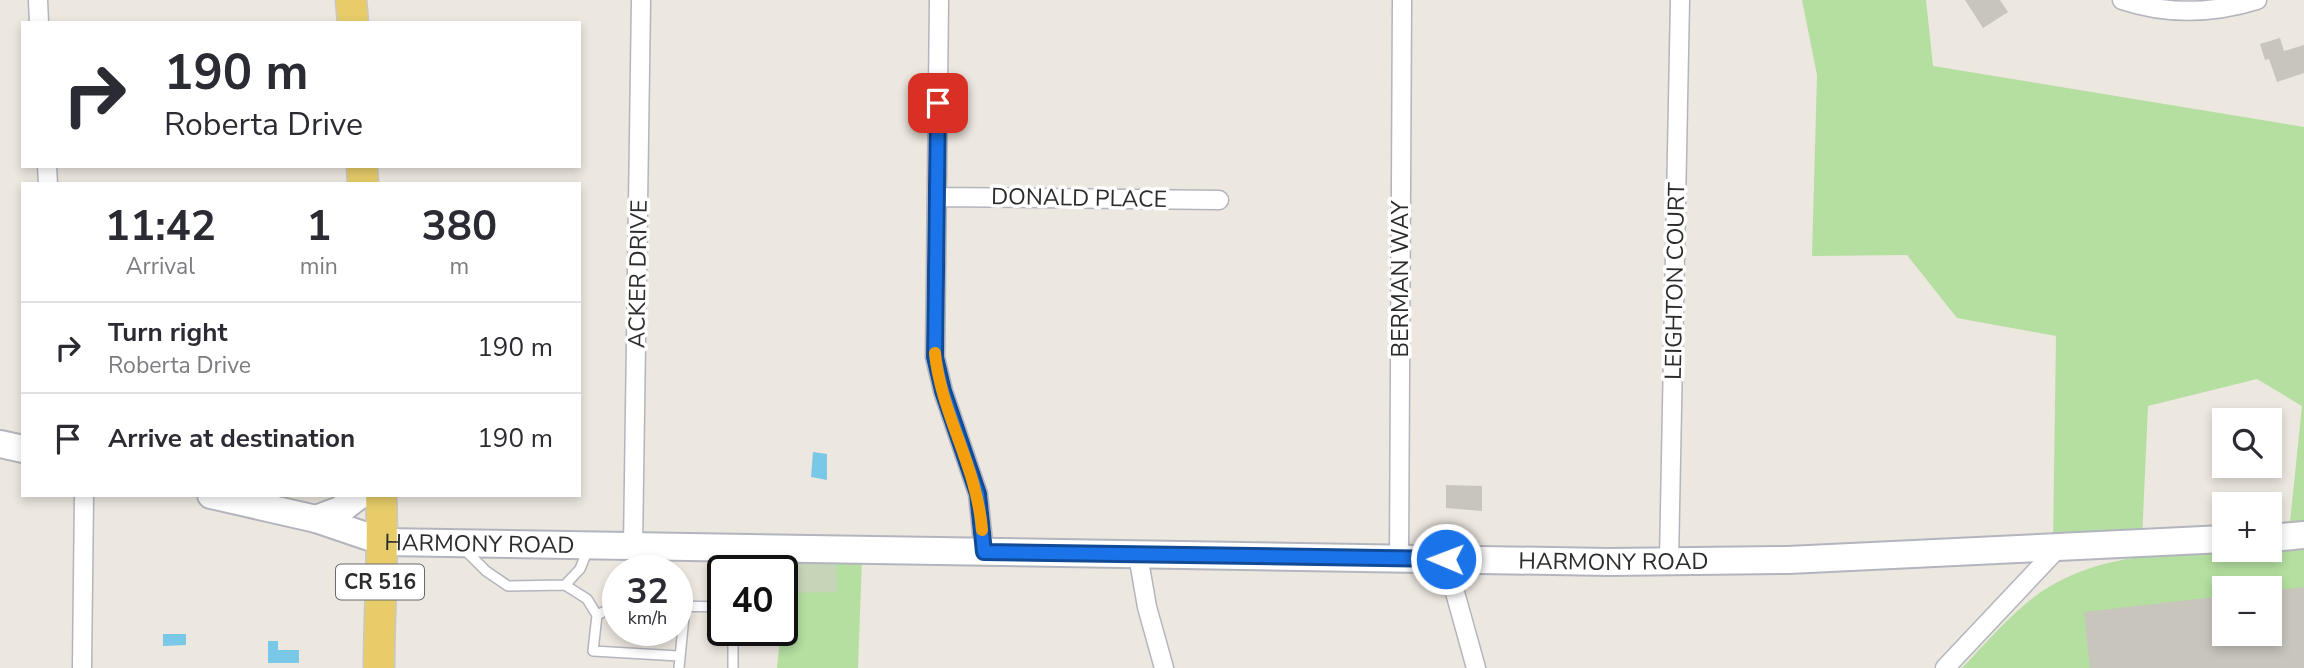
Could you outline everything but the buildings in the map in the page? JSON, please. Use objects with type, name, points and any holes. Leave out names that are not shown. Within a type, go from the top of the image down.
[{"type":"main road","points":[[351,0],[353,21]]},
{"type":"main road","name":"CR 516","points":[[379,668],[379,589],[384,542],[382,497]]},
{"type":"street","points":[[38,0],[39,21]]},
{"type":"street","name":"ACKER DRIVE","points":[[633,547],[641,0]]},
{"type":"street","points":[[939,0],[935,357],[943,391],[978,494],[984,552]]},
{"type":"street","name":"BERMAN WAY","points":[[1399,558],[1402,0]]},
{"type":"street","name":"LEIGHTON COURT","points":[[1669,561],[1680,0]]},
{"type":"street","points":[[2122,0],[2152,8],[2188,12],[2214,10],[2257,0]]},
{"type":"street","name":"DONALD PLACE","points":[[938,197],[1219,200]]},
{"type":"street","points":[[0,444],[21,449]]},
{"type":"street","points":[[82,668],[84,497]]},
{"type":"street","name":"HARMONY ROAD","points":[[220,497],[316,519],[384,542],[633,547],[707,556]]},
{"type":"street","points":[[316,519],[341,510],[357,497]]},
{"type":"street","points":[[2282,537],[2304,535]]},
{"type":"street","name":"HARMONY ROAD","points":[[798,557],[984,552],[1788,561],[2212,540]]},
{"type":"street","points":[[1945,668],[2060,546]]},
{"type":"street","points":[[1138,555],[1147,607],[1164,668]]},
{"type":"street","points":[[1446,559],[1476,668]]},
{"type":"lane","points":[[458,543],[486,571],[508,586],[565,585],[587,599],[597,615],[593,651],[679,656]]},
{"type":"lane","points":[[565,585],[580,569],[590,546]]},
{"type":"lane","points":[[597,615],[602,613]]},
{"type":"lane","points":[[679,646],[680,668]]},
{"type":"lane","points":[[733,646],[733,668]]},
{"type":"green space","points":[[1802,0],[1926,0],[1933,66],[2304,127],[2304,531],[2289,532],[2302,406],[2257,379],[2148,406],[2142,539],[2053,544],[2056,336],[1957,318],[1907,255],[1812,256],[1817,75]]},
{"type":"green space","points":[[781,536],[835,538],[837,592],[798,593],[798,555],[783,555]]},
{"type":"green space","points":[[2304,550],[2304,668],[1962,668],[2024,605],[2065,579],[2097,566],[2130,558],[2212,553],[2212,562],[2282,562],[2282,551]]},
{"type":"green space","points":[[798,556],[862,557],[858,668],[777,668],[779,646],[798,646]]},
{"type":"water","points":[[813,452],[827,454],[827,480],[811,477]]},
{"type":"water","points":[[163,634],[186,634],[186,645],[163,646]]},
{"type":"water","points":[[268,641],[278,641],[278,650],[299,650],[299,663],[268,663]]},
{"type":"slow traffic","points":[[935,353],[943,391],[978,494],[982,530]]},
{"type":"route","points":[[938,103],[935,357],[943,391],[978,494],[984,552],[1446,559]]}]
